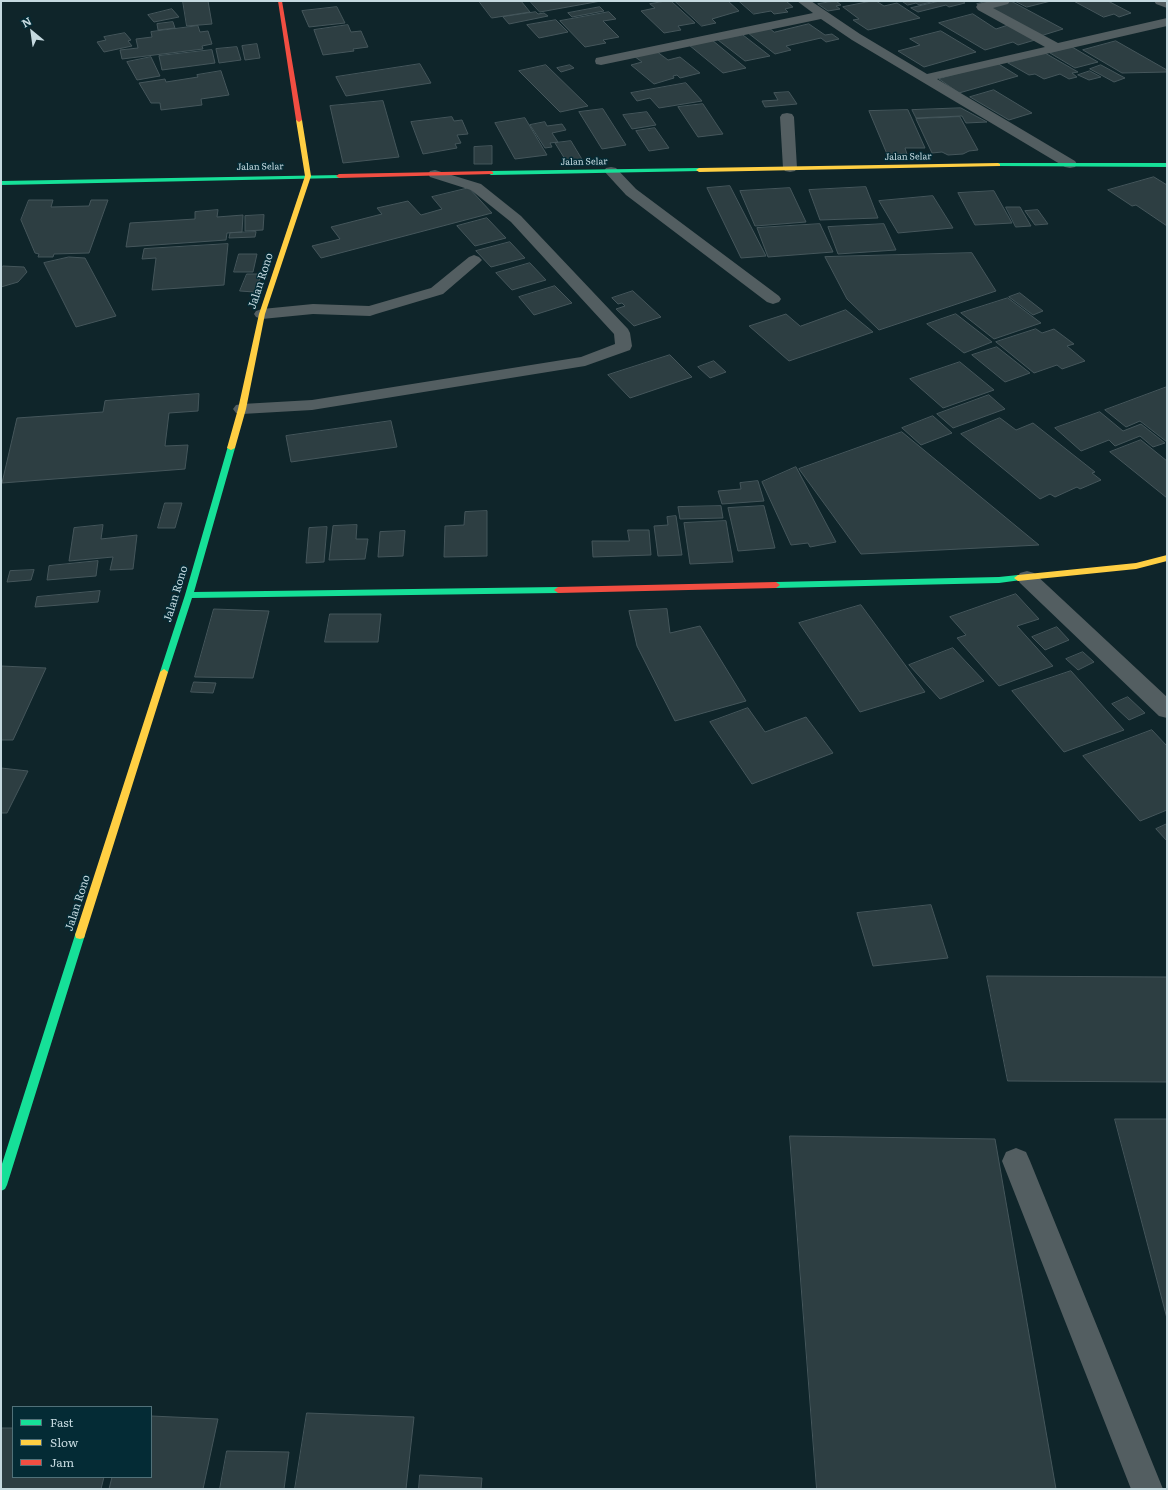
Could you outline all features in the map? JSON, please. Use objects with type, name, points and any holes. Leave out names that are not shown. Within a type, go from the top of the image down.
[{"type":"street","name":"Jalan Rono","points":[[1,1185],[42,1052],[189,595],[242,409],[262,314],[308,176],[280,1]]},
{"type":"street","points":[[803,1],[856,37],[1070,164]]},
{"type":"street","points":[[1004,1],[982,7],[1057,48]]},
{"type":"street","points":[[1160,1],[1167,4]]},
{"type":"street","points":[[601,62],[822,15]]},
{"type":"street","points":[[926,78],[1167,22]]},
{"type":"street","points":[[787,117],[790,168]]},
{"type":"street","name":"Jalan Selar","points":[[1,183],[790,168],[1070,164],[1167,165]]},
{"type":"street","points":[[611,171],[631,192],[773,299]]},
{"type":"street","points":[[242,409],[312,405],[585,361],[624,346],[622,333],[516,219],[476,187],[435,174]]},
{"type":"street","points":[[262,314],[313,309],[370,311],[437,291],[474,260]]},
{"type":"street","points":[[189,595],[562,590],[999,580],[1136,566],[1167,558]]},
{"type":"street","points":[[1027,578],[1167,710]]},
{"type":"street","points":[[1016,1161],[1147,1489]]},
{"type":"building","points":[[183,1],[208,1],[212,24],[187,26]]},
{"type":"building","points":[[479,1],[521,1],[530,12],[492,18]]},
{"type":"building","points":[[530,1],[601,1],[540,12]]},
{"type":"building","points":[[671,1],[695,23],[678,26],[681,30],[664,33],[641,11],[655,8],[650,4]]},
{"type":"building","points":[[675,1],[728,1],[739,11],[712,19],[716,23],[702,26]]},
{"type":"building","points":[[739,1],[786,1],[793,7],[785,9],[788,12],[774,14],[771,11],[754,14]]},
{"type":"building","points":[[836,1],[841,5],[836,6],[840,9],[828,11],[818,4]]},
{"type":"building","points":[[876,1],[884,6],[897,3],[920,18],[868,30],[853,20],[859,19],[843,7]]},
{"type":"building","points":[[902,1],[935,1],[919,5],[916,3],[908,5]]},
{"type":"building","points":[[940,1],[962,1],[965,3],[949,7],[946,5],[918,12],[911,8]]},
{"type":"building","points":[[988,1],[1011,1],[1063,29],[1037,37],[977,4]]},
{"type":"building","points":[[1015,1],[1051,1],[1027,7]]},
{"type":"building","points":[[1074,1],[1108,1],[1131,13],[1119,17],[1114,14],[1104,17]]},
{"type":"building","points":[[337,7],[345,23],[309,27],[302,11]]},
{"type":"building","points":[[600,7],[604,11],[572,17],[568,13]]},
{"type":"building","points":[[172,9],[179,17],[154,22],[148,15]]},
{"type":"building","points":[[536,12],[538,14],[544,13],[548,16],[509,24],[503,17]]},
{"type":"building","points":[[609,12],[616,19],[603,21],[619,37],[603,40],[606,43],[585,47],[560,21]]},
{"type":"building","points":[[973,14],[996,29],[1008,25],[1035,40],[1018,45],[1013,42],[985,50],[939,23]]},
{"type":"building","points":[[556,20],[568,32],[539,38],[527,25]]},
{"type":"building","points":[[173,22],[175,28],[158,30],[157,24]]},
{"type":"building","points":[[809,24],[825,35],[832,34],[839,39],[826,42],[821,38],[786,46],[791,50],[775,54],[748,33],[769,28],[774,32]]},
{"type":"building","points":[[348,25],[351,32],[361,31],[368,47],[353,49],[354,51],[323,55],[314,30]]},
{"type":"building","points":[[198,26],[200,32],[208,31],[212,44],[202,46],[203,49],[122,59],[120,50],[138,48],[136,39],[152,37],[151,32]]},
{"type":"building","points":[[941,31],[976,52],[924,67],[898,51],[920,45],[910,39]]},
{"type":"building","points":[[125,33],[131,40],[128,41],[132,46],[104,52],[97,42],[106,40],[104,37]]},
{"type":"building","points":[[743,35],[770,56],[745,61],[718,40]]},
{"type":"building","points":[[712,40],[746,68],[723,73],[689,45]]},
{"type":"building","points":[[1116,41],[1167,70],[1167,72],[1122,73],[1083,50]]},
{"type":"building","points":[[257,44],[260,58],[245,60],[242,46]]},
{"type":"building","points":[[237,47],[241,60],[219,63],[216,49]]},
{"type":"building","points":[[1072,47],[1098,62],[1075,68],[1050,53]]},
{"type":"building","points":[[212,50],[215,63],[162,70],[159,56]]},
{"type":"building","points":[[656,51],[668,60],[680,57],[700,73],[680,78],[677,75],[673,76],[674,78],[654,84],[631,65],[642,62],[634,56]]},
{"type":"building","points":[[1045,53],[1078,72],[1072,73],[1077,77],[1069,79],[1060,74],[1044,79],[1035,74],[1029,75],[1008,63]]},
{"type":"building","points":[[151,57],[160,76],[137,80],[127,62]]},
{"type":"building","points":[[997,63],[1018,76],[959,93],[939,79]]},
{"type":"building","points":[[420,64],[431,83],[346,96],[336,77]]},
{"type":"building","points":[[546,65],[588,106],[560,112],[519,71]]},
{"type":"building","points":[[570,65],[574,68],[561,72],[557,68]]},
{"type":"building","points":[[1101,65],[1125,78],[1114,82],[1090,69]]},
{"type":"building","points":[[221,71],[229,95],[201,99],[202,105],[161,110],[160,103],[151,103],[139,83],[165,79],[166,82],[198,77],[197,75]]},
{"type":"building","points":[[1090,71],[1101,77],[1089,80],[1078,75]]},
{"type":"building","points":[[686,83],[702,101],[659,108],[650,98],[637,101],[631,93]]},
{"type":"building","points":[[994,90],[1032,113],[1009,120],[970,97]]},
{"type":"building","points":[[789,92],[797,104],[765,107],[762,101],[778,100],[774,93]]},
{"type":"building","points":[[383,101],[399,157],[343,163],[330,106]]},
{"type":"building","points":[[703,104],[723,134],[698,137],[678,107]]},
{"type":"building","points":[[961,108],[987,122],[966,123],[962,116],[916,118],[912,110]]},
{"type":"building","points":[[603,109],[626,145],[602,149],[579,112]]},
{"type":"building","points":[[908,110],[925,148],[905,148],[907,154],[887,154],[869,111]]},
{"type":"building","points":[[647,112],[656,125],[632,129],[623,115]]},
{"type":"building","points":[[452,117],[454,121],[462,120],[468,134],[457,135],[461,143],[455,144],[457,148],[423,154],[411,122]]},
{"type":"building","points":[[960,117],[978,150],[969,151],[963,154],[948,155],[942,152],[932,153],[916,119]]},
{"type":"building","points":[[525,118],[547,155],[515,159],[495,123]]},
{"type":"building","points":[[545,122],[547,126],[562,124],[566,130],[552,133],[558,142],[550,143],[552,147],[545,148],[530,125]]},
{"type":"building","points":[[655,128],[669,148],[649,151],[636,131]]},
{"type":"building","points":[[571,141],[583,161],[568,164],[555,143]]},
{"type":"building","points":[[492,146],[492,164],[474,164],[474,147]]},
{"type":"building","points":[[1154,177],[1167,185],[1167,226],[1136,205],[1132,206],[1108,190]]},
{"type":"building","points":[[730,186],[766,256],[741,258],[707,188]]},
{"type":"building","points":[[866,187],[878,218],[820,220],[809,190]]},
{"type":"building","points":[[469,188],[492,213],[321,258],[312,246],[340,239],[331,227],[382,214],[377,208],[408,201],[421,215],[442,209],[432,197]]},
{"type":"building","points":[[790,188],[806,222],[755,226],[740,191]]},
{"type":"building","points":[[994,191],[1012,223],[975,225],[958,193]]},
{"type":"building","points":[[933,196],[953,228],[898,233],[879,201]]},
{"type":"building","points":[[29,200],[53,200],[51,207],[89,206],[91,200],[108,200],[89,253],[54,254],[53,257],[38,257],[39,254],[35,253],[21,220]]},
{"type":"building","points":[[1006,207],[1020,207],[1031,226],[1016,227]]},
{"type":"building","points":[[218,210],[217,217],[243,215],[242,232],[227,233],[226,240],[126,247],[130,223],[195,219],[195,212]]},
{"type":"building","points":[[1038,210],[1048,224],[1035,225],[1025,211]]},
{"type":"building","points":[[264,215],[263,230],[245,231],[245,216]]},
{"type":"building","points":[[487,218],[506,238],[475,246],[457,226]]},
{"type":"building","points":[[820,224],[833,252],[768,257],[757,228]]},
{"type":"building","points":[[884,224],[896,250],[838,254],[828,227]]},
{"type":"building","points":[[256,232],[255,237],[229,238],[230,233]]},
{"type":"building","points":[[510,242],[525,258],[491,267],[476,251]]},
{"type":"building","points":[[228,244],[224,285],[152,290],[156,258],[142,259],[144,249]]},
{"type":"building","points":[[972,253],[996,291],[879,330],[847,299],[825,257]]},
{"type":"building","points":[[239,254],[257,254],[253,272],[234,272]]},
{"type":"building","points":[[69,257],[85,258],[116,316],[76,327],[44,263]]},
{"type":"building","points":[[530,263],[546,280],[512,290],[496,273]]},
{"type":"building","points":[[3,266],[24,267],[27,272],[18,282],[1,287],[1,268]]},
{"type":"building","points":[[247,274],[262,274],[254,292],[240,291]]},
{"type":"building","points":[[555,286],[572,303],[534,315],[519,297]]},
{"type":"building","points":[[633,291],[661,317],[634,326],[616,309],[625,306],[622,303],[618,304],[612,298]]},
{"type":"building","points":[[1020,293],[1043,311],[1033,315],[1009,297]]},
{"type":"building","points":[[1008,298],[1041,323],[994,339],[961,313]]},
{"type":"building","points":[[846,310],[873,332],[789,361],[749,326],[786,314],[800,326]]},
{"type":"building","points":[[956,314],[992,342],[964,353],[927,324]]},
{"type":"building","points":[[1036,329],[1042,333],[1054,329],[1074,344],[1067,346],[1085,361],[1062,369],[1057,365],[1034,373],[996,342]]},
{"type":"building","points":[[997,347],[1030,373],[1005,382],[972,355]]},
{"type":"building","points":[[670,355],[692,377],[630,398],[608,375]]},
{"type":"building","points":[[714,361],[726,372],[710,378],[698,367]]},
{"type":"building","points":[[960,362],[994,390],[943,408],[910,379]]},
{"type":"building","points":[[1167,387],[1167,442],[1140,421],[1126,427],[1105,410]]},
{"type":"building","points":[[199,394],[198,411],[169,413],[165,446],[188,445],[185,469],[2,483],[17,418],[103,412],[105,401]]},
{"type":"building","points":[[989,395],[1005,409],[953,428],[937,414]]},
{"type":"building","points":[[1100,412],[1123,431],[1141,424],[1165,443],[1153,447],[1140,436],[1115,446],[1109,440],[1081,451],[1055,428]]},
{"type":"building","points":[[933,416],[952,433],[921,445],[902,428]]},
{"type":"building","points":[[1000,418],[1016,430],[1033,423],[1095,472],[1092,473],[1101,480],[1080,489],[1077,487],[1055,497],[1050,494],[1040,499],[961,434]]},
{"type":"building","points":[[391,421],[397,447],[291,462],[286,436]]},
{"type":"building","points":[[902,432],[1039,545],[861,554],[799,469]]},
{"type":"building","points":[[1141,440],[1167,461],[1167,498],[1110,452]]},
{"type":"building","points":[[796,467],[836,542],[810,547],[808,543],[791,545],[762,482]]},
{"type":"building","points":[[758,481],[764,501],[722,504],[718,491],[741,489],[740,483]]},
{"type":"building","points":[[165,503],[182,503],[175,528],[158,528]]},
{"type":"building","points":[[721,506],[723,518],[680,519],[678,507]]},
{"type":"building","points":[[764,506],[775,548],[738,551],[728,508]]},
{"type":"building","points":[[487,511],[487,556],[444,557],[445,526],[464,525],[465,512]]},
{"type":"building","points":[[676,516],[682,555],[658,556],[654,526],[668,525],[667,517]]},
{"type":"building","points":[[726,521],[733,562],[690,564],[684,523]]},
{"type":"building","points":[[103,525],[101,539],[137,535],[133,569],[110,570],[113,557],[69,561],[74,528]]},
{"type":"building","points":[[357,525],[356,539],[368,539],[365,559],[329,560],[333,526]]},
{"type":"building","points":[[327,527],[324,562],[306,563],[309,528]]},
{"type":"building","points":[[628,530],[649,530],[651,555],[593,557],[592,541],[629,541]]},
{"type":"building","points":[[405,531],[403,556],[378,557],[380,532]]},
{"type":"building","points":[[98,561],[96,576],[47,580],[49,566]]},
{"type":"building","points":[[34,570],[31,580],[7,582],[10,571]]},
{"type":"building","points":[[100,591],[98,602],[35,607],[37,597]]},
{"type":"building","points":[[1016,594],[1039,619],[1017,626],[1053,666],[999,686],[957,638],[966,635],[950,617]]},
{"type":"building","points":[[861,605],[925,692],[860,712],[799,623]]},
{"type":"building","points":[[214,609],[269,611],[253,678],[195,677]]},
{"type":"building","points":[[667,609],[670,633],[700,626],[746,701],[675,721],[637,646],[629,611]]},
{"type":"building","points":[[330,614],[381,614],[378,642],[325,642]]},
{"type":"building","points":[[1057,627],[1069,640],[1045,650],[1032,637]]},
{"type":"building","points":[[953,648],[984,681],[940,699],[909,665]]},
{"type":"building","points":[[1083,652],[1094,662],[1078,670],[1066,659]]},
{"type":"building","points":[[1,666],[46,668],[13,740],[1,740]]},
{"type":"building","points":[[1071,671],[1124,730],[1064,752],[1012,691]]},
{"type":"building","points":[[194,682],[216,683],[213,693],[191,692]]},
{"type":"building","points":[[1128,697],[1145,713],[1129,720],[1112,704]]},
{"type":"building","points":[[748,708],[765,732],[806,717],[833,753],[752,784],[710,722]]},
{"type":"building","points":[[1152,730],[1167,746],[1167,810],[1140,821],[1083,756]]},
{"type":"building","points":[[1,768],[28,771],[7,813],[1,813]]},
{"type":"building","points":[[1167,824],[1167,841],[1156,829]]},
{"type":"building","points":[[931,905],[948,958],[873,966],[857,913]]},
{"type":"building","points":[[987,976],[1167,977],[1167,1082],[1008,1081]]},
{"type":"building","points":[[1115,1119],[1167,1119],[1167,1318]]},
{"type":"building","points":[[790,1136],[995,1139],[1056,1489],[817,1489]]},
{"type":"building","points":[[307,1413],[414,1417],[406,1489],[295,1489]]},
{"type":"building","points":[[152,1416],[218,1419],[203,1489],[109,1489],[112,1478],[152,1478]]},
{"type":"building","points":[[1,1428],[12,1428],[12,1478],[104,1478],[101,1489],[1,1489]]},
{"type":"building","points":[[227,1451],[289,1452],[284,1489],[220,1489]]},
{"type":"building","points":[[420,1475],[482,1478],[481,1489],[419,1489]]},
{"type":"traffic: fast","points":[[998,165],[1167,165]]},
{"type":"traffic: fast","points":[[491,173],[699,170]]},
{"type":"traffic: fast","points":[[1,183],[339,176]]},
{"type":"traffic: fast","points":[[164,672],[189,595],[231,448]]},
{"type":"traffic: fast","points":[[776,585],[999,580],[1018,578]]},
{"type":"traffic: fast","points":[[189,595],[558,590]]},
{"type":"traffic: fast","points":[[1,1185],[80,935]]},
{"type":"traffic: slow","points":[[231,448],[242,409],[262,314],[308,176],[299,120]]},
{"type":"traffic: slow","points":[[699,170],[998,165]]},
{"type":"traffic: slow","points":[[1018,578],[1136,566],[1167,558]]},
{"type":"traffic: slow","points":[[80,935],[164,672]]},
{"type":"traffic: jam","points":[[280,1],[299,120]]},
{"type":"traffic: jam","points":[[339,176],[491,173]]},
{"type":"traffic: jam","points":[[558,590],[776,585]]}]
